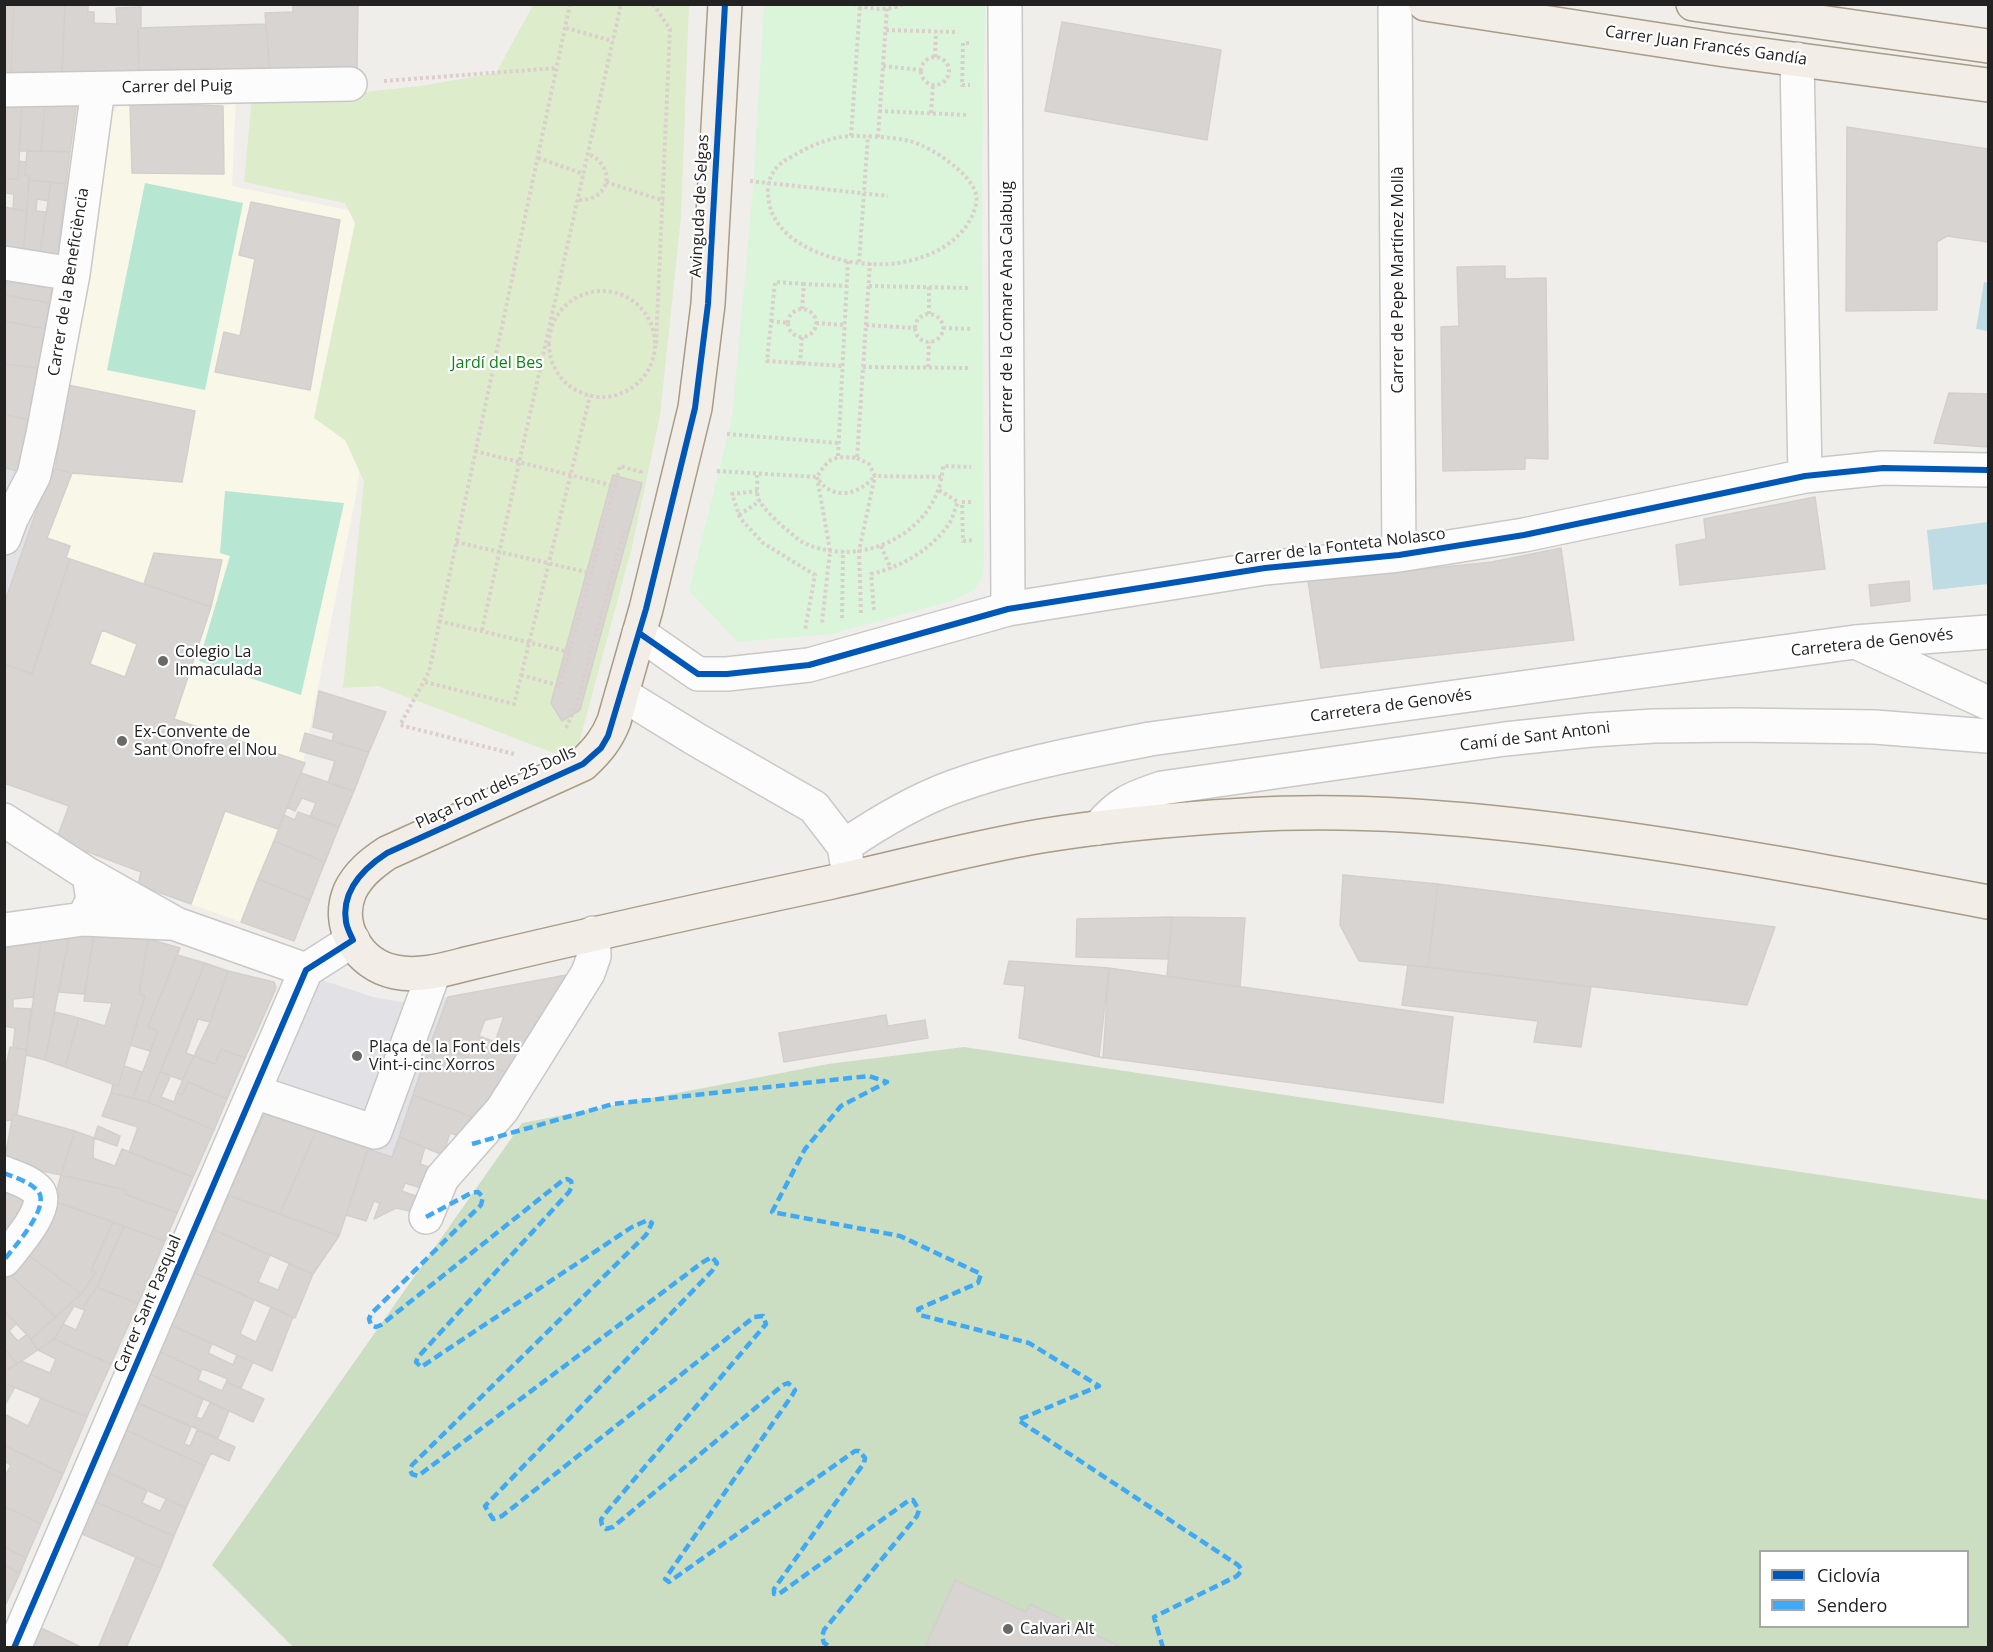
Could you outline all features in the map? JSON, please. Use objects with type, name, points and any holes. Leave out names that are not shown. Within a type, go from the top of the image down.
[{"type":"main road","name":"Avinguda de Selgas","points":[[695,408],[708,304],[725,4]]},
{"type":"main road","name":"Carrer Juan Francés Gandía","points":[[1425,4],[1713,48],[1989,85]]},
{"type":"main road","points":[[1693,4],[1794,12],[1989,46]]},
{"type":"main road","name":"Plaça Font dels 25 Dolls","points":[[695,408],[639,633],[622,694],[608,736],[601,748],[583,764],[387,853],[370,864],[350,892],[346,908],[346,922],[353,940],[359,952],[367,960],[392,971],[435,972],[593,933],[986,847],[1098,828],[1247,815],[1391,815],[1496,822],[1694,849],[1989,902]]},
{"type":"street","name":"Carrer de la Comare Ana Calabuig","points":[[1005,4],[1008,609]]},
{"type":"street","name":"Carrer de Pepe Martínez Mollà","points":[[1395,4],[1400,555]]},
{"type":"street","points":[[1797,59],[1805,476]]},
{"type":"street","name":"Carrer del Puig","points":[[4,90],[350,84]]},
{"type":"street","name":"Carrer de la Beneficiència","points":[[4,538],[11,504],[34,475],[73,274],[98,89]]},
{"type":"street","points":[[4,263],[73,274]]},
{"type":"street","name":"Carrer de la Fonteta Nolasco","points":[[639,633],[698,674],[727,674],[809,665],[1008,609],[1265,568],[1400,555],[1524,535],[1805,476],[1883,468],[1989,470]]},
{"type":"street","name":"Carretera de Genovés","points":[[844,846],[878,824],[952,788],[1070,754],[1150,738],[1855,642],[1989,632]]},
{"type":"street","points":[[1855,642],[1989,703]]},
{"type":"street","points":[[622,694],[814,807],[844,846],[849,878]]},
{"type":"street","name":"Camí de Sant Antoni","points":[[1098,828],[1112,811],[1132,798],[1162,788],[1505,739],[1591,730],[1684,725],[1807,725],[1875,727],[1989,736]]},
{"type":"street","points":[[8,822],[89,875],[176,924],[306,970],[353,940]]},
{"type":"street","points":[[83,919],[93,900],[89,875]]},
{"type":"street","points":[[4,930],[83,919],[176,924]]},
{"type":"street","points":[[426,1217],[442,1178],[502,1110],[588,973],[594,956],[593,933]]},
{"type":"street","name":"Carrer Sant Pasqual","points":[[14,1647],[306,970]]},
{"type":"street","points":[[255,1092],[375,1132],[435,972]]},
{"type":"street","points":[[4,1173],[27,1183],[41,1197],[41,1206],[34,1220],[4,1260]]},
{"type":"path","points":[[523,756],[400,725],[429,672],[570,4]]},
{"type":"path","points":[[482,630],[621,4]]},
{"type":"path","points":[[653,4],[670,29],[664,201],[656,345],[654,362],[645,376],[632,389],[616,396],[590,396],[580,393],[565,383],[555,369],[549,352],[548,333],[556,316],[567,303],[582,294],[600,290],[617,292],[633,300],[646,312],[654,327],[656,345]]},
{"type":"path","points":[[853,4],[887,8],[903,4]]},
{"type":"path","points":[[851,136],[860,6]]},
{"type":"path","points":[[878,137],[887,8]]},
{"type":"path","points":[[566,28],[613,41]]},
{"type":"path","points":[[886,30],[955,32]]},
{"type":"path","points":[[935,57],[936,31]]},
{"type":"path","points":[[962,85],[963,43]]},
{"type":"path","points":[[935,57],[942,59],[948,66],[945,79],[933,84],[925,81],[921,70],[925,61],[935,57]]},
{"type":"path","points":[[883,66],[921,70]]},
{"type":"path","points":[[350,84],[557,68]]},
{"type":"path","points":[[932,113],[933,84]]},
{"type":"path","points":[[879,111],[973,115]]},
{"type":"path","points":[[851,136],[910,141],[945,159],[970,183],[976,194],[976,210],[953,241],[918,259],[896,264],[870,263],[815,253],[784,231],[774,216],[768,197],[768,182],[773,171],[787,159],[834,137],[851,136]]},
{"type":"path","points":[[859,262],[868,136]]},
{"type":"path","points":[[579,200],[594,198],[606,182],[606,171],[603,164],[598,158],[589,154]]},
{"type":"path","points":[[538,158],[584,174]]},
{"type":"path","points":[[746,181],[888,196]]},
{"type":"path","points":[[606,182],[664,201]]},
{"type":"path","points":[[838,456],[848,260]]},
{"type":"path","points":[[857,458],[870,263]]},
{"type":"path","points":[[843,366],[767,361],[775,282],[847,286]]},
{"type":"path","points":[[802,309],[804,284]]},
{"type":"path","points":[[869,286],[978,288]]},
{"type":"path","points":[[929,287],[929,315]]},
{"type":"path","points":[[802,309],[806,309],[813,315],[816,322],[813,331],[798,336],[791,331],[789,318],[794,312],[802,309]]},
{"type":"path","points":[[929,315],[941,320],[943,328],[940,337],[929,342],[918,336],[915,328],[918,320],[929,315]]},
{"type":"path","points":[[771,321],[789,323]]},
{"type":"path","points":[[816,322],[845,325]]},
{"type":"path","points":[[866,325],[915,328]]},
{"type":"path","points":[[943,328],[977,329]]},
{"type":"path","points":[[800,363],[802,336]]},
{"type":"path","points":[[928,367],[929,342]]},
{"type":"path","points":[[863,367],[976,369]]},
{"type":"path","points":[[425,682],[514,704],[590,396]]},
{"type":"path","points":[[723,434],[838,443]]},
{"type":"path","points":[[476,451],[615,486]]},
{"type":"path","points":[[821,630],[830,551],[817,477],[826,462],[838,456],[857,458],[869,464],[875,476],[859,551],[861,620]]},
{"type":"path","points":[[521,675],[560,686],[620,466],[641,472],[638,482]]},
{"type":"path","points":[[757,474],[760,501],[779,524],[803,542],[830,551],[859,551],[892,543],[921,520],[939,490],[943,466],[978,467]]},
{"type":"path","points":[[715,471],[817,477]]},
{"type":"path","points":[[817,477],[823,486],[832,491],[852,493],[864,488],[875,476],[942,477]]},
{"type":"path","points":[[874,617],[871,574],[891,569],[914,557],[931,543],[949,523],[958,502],[939,490]]},
{"type":"path","points":[[758,491],[732,494],[739,515],[763,543],[815,574],[804,635]]},
{"type":"path","points":[[739,515],[760,501]]},
{"type":"path","points":[[962,502],[963,541]]},
{"type":"path","points":[[564,730],[577,703],[626,526]]},
{"type":"path","points":[[456,542],[591,573]]},
{"type":"path","points":[[881,546],[891,569]]},
{"type":"path","points":[[842,626],[843,551]]},
{"type":"path","points":[[440,621],[569,652]]},
{"type":"shaded area","points":[[236,97],[232,186],[367,214],[366,424],[356,495],[301,773],[241,922],[138,885],[141,872],[56,840],[69,806],[4,607],[55,469],[112,113],[122,103]]},
{"type":"shaded area","points":[[5,468],[47,481],[5,604]]},
{"type":"shaded area","name":"Plaça de la Font dels Vint-i-cinc Xorros","points":[[316,978],[373,997],[400,1002],[448,997],[392,1157],[265,1114]]},
{"type":"green space","name":"Jardí del Bes","points":[[533,5],[689,5],[681,217],[660,416],[632,547],[579,743],[559,755],[378,686],[343,688],[364,481],[345,440],[314,418],[355,223],[345,203],[244,182],[252,96],[355,93],[420,86],[496,73]]},
{"type":"green space","points":[[764,5],[985,5],[982,181],[984,560],[983,575],[975,589],[952,601],[831,634],[738,642],[689,591],[732,418],[753,188]]},
{"type":"green space","points":[[145,183],[243,203],[205,390],[107,370]]},
{"type":"green space","points":[[225,491],[344,503],[301,695],[199,661],[230,556],[220,553]]},
{"type":"green space","points":[[964,1047],[1988,1200],[1988,1647],[294,1648],[212,1565],[522,1123],[828,1064]]},
{"type":"water","points":[[1984,282],[1988,283],[1988,331],[1976,329]]},
{"type":"water","points":[[1988,522],[1988,584],[1933,590],[1927,530]]},
{"type":"building","points":[[4,4],[14,4],[11,75],[4,75]]},
{"type":"building","points":[[14,4],[65,4],[62,74],[11,75]]},
{"type":"building","points":[[65,4],[88,4],[88,12],[94,12],[94,23],[117,24],[116,8],[141,7],[141,28],[138,28],[139,73],[62,74]]},
{"type":"building","points":[[293,4],[358,4],[357,72],[270,72],[265,13],[293,12]]},
{"type":"building","points":[[1062,22],[1221,50],[1207,140],[1045,111]]},
{"type":"building","points":[[266,24],[270,72],[139,73],[138,28]]},
{"type":"building","points":[[77,101],[70,152],[41,151],[45,102]]},
{"type":"building","points":[[45,102],[41,151],[19,151],[22,103]]},
{"type":"building","points":[[4,103],[22,103],[18,180],[4,178]]},
{"type":"building","points":[[130,103],[223,106],[224,174],[132,173]]},
{"type":"building","points":[[1847,127],[1988,149],[1988,242],[1947,236],[1937,242],[1937,310],[1846,311]]},
{"type":"building","points":[[27,151],[70,152],[66,184],[29,180],[29,176],[25,175]]},
{"type":"building","points":[[19,161],[26,162],[25,175],[29,176],[27,211],[13,209],[14,194],[4,193],[4,178],[18,180]]},
{"type":"building","points":[[29,180],[51,182],[48,201],[37,199],[36,211],[46,212],[39,259],[23,257]]},
{"type":"building","points":[[51,182],[66,184],[57,262],[39,259]]},
{"type":"building","points":[[251,202],[340,220],[310,390],[215,372],[224,332],[240,336],[255,259],[239,255]]},
{"type":"building","points":[[4,207],[27,211],[23,257],[4,254]]},
{"type":"building","points":[[1505,266],[1505,279],[1546,278],[1548,459],[1525,458],[1525,469],[1443,471],[1441,327],[1459,326],[1457,267]]},
{"type":"building","points":[[8,272],[54,279],[50,303],[4,295]]},
{"type":"building","points":[[4,295],[50,303],[45,329],[4,321]]},
{"type":"building","points":[[4,321],[45,329],[39,368],[4,364]]},
{"type":"building","points":[[4,364],[39,368],[30,420],[6,415]]},
{"type":"building","points":[[68,385],[195,411],[182,482],[72,473],[55,469]]},
{"type":"building","points":[[1949,393],[1988,394],[1988,447],[1934,443]]},
{"type":"building","points":[[4,411],[6,415],[30,420],[19,471],[4,468]]},
{"type":"building","points":[[55,469],[72,473],[47,538],[70,546],[66,558],[70,559],[32,674],[4,664],[4,604],[47,481]]},
{"type":"building","points":[[613,475],[642,483],[580,710],[562,721],[551,703]]},
{"type":"building","points":[[1815,497],[1825,569],[1680,585],[1676,545],[1706,539],[1704,519]]},
{"type":"building","points":[[1561,548],[1574,640],[1321,668],[1308,581],[1492,562]]},
{"type":"building","points":[[154,553],[222,560],[211,607],[144,584]]},
{"type":"building","name":"Ex-Convente de Sant Onofre el Nou","points":[[70,559],[211,607],[174,719],[305,763],[278,829],[225,811],[191,904],[138,885],[141,872],[56,840],[69,806],[4,783],[4,664],[32,674]],"holes":[[[102,630],[137,644],[125,677],[90,664]]]},
{"type":"building","points":[[1909,581],[1910,601],[1871,606],[1869,585]]},
{"type":"building","points":[[319,691],[386,712],[369,752],[332,741],[334,733],[313,727]]},
{"type":"building","points":[[305,733],[369,752],[354,791],[328,783],[335,761],[300,751]]},
{"type":"building","points":[[301,773],[354,791],[339,827],[310,817],[316,803],[302,798],[295,811],[287,807]]},
{"type":"building","points":[[298,812],[339,827],[325,862],[274,841],[284,815],[295,820]]},
{"type":"building","points":[[274,841],[325,862],[310,900],[258,879]]},
{"type":"building","points":[[1343,875],[1438,884],[1428,967],[1359,961],[1340,925]]},
{"type":"building","points":[[258,879],[310,900],[294,941],[241,922]]},
{"type":"building","points":[[1438,884],[1775,927],[1747,1005],[1428,967]]},
{"type":"building","points":[[1172,917],[1245,918],[1240,987],[1167,976]]},
{"type":"building","points":[[1172,917],[1168,959],[1076,957],[1077,919]]},
{"type":"building","points":[[94,934],[84,994],[59,992],[69,937]]},
{"type":"building","points":[[94,934],[148,939],[139,994],[145,996],[118,1086],[65,1067],[79,1018],[105,1026],[112,1003],[84,1001]]},
{"type":"building","points":[[69,937],[45,1060],[26,1055],[41,941]]},
{"type":"building","points":[[148,939],[180,948],[148,1027],[158,1031],[150,1051],[130,1045],[145,996],[139,994]]},
{"type":"building","points":[[41,941],[33,997],[13,999],[13,1008],[31,1009],[26,1050],[13,1047],[15,1028],[4,1026],[4,947]]},
{"type":"building","points":[[177,955],[205,963],[148,1102],[133,1098],[158,1031],[148,1027]]},
{"type":"building","points":[[1009,961],[1109,968],[1103,1058],[1019,1038],[1025,986],[1004,984]]},
{"type":"building","points":[[205,963],[228,971],[210,1022],[198,1019],[186,1053],[194,1056],[182,1080],[160,1072]]},
{"type":"building","points":[[1408,965],[1591,987],[1581,1047],[1534,1042],[1538,1021],[1402,1005]]},
{"type":"building","points":[[1109,968],[1453,1017],[1443,1103],[1099,1057]]},
{"type":"building","points":[[228,971],[274,982],[276,988],[245,1058],[221,1049],[215,1064],[194,1056],[210,1022]]},
{"type":"building","points":[[577,973],[511,1074],[431,1043],[448,997]],"holes":[[[504,1016],[495,1042],[479,1036],[485,1020]]]},
{"type":"building","points":[[55,1012],[79,1018],[65,1067],[45,1060]]},
{"type":"building","points":[[886,1015],[888,1026],[925,1020],[928,1038],[784,1062],[779,1033]]},
{"type":"building","points":[[431,1043],[511,1074],[480,1120],[413,1095]]},
{"type":"building","points":[[10,1047],[26,1050],[26,1055],[17,1115],[13,1114],[12,1120],[4,1121],[4,1062],[7,1062]]},
{"type":"building","points":[[221,1049],[245,1058],[227,1099],[188,1082],[182,1095],[177,1093],[194,1056],[215,1064]]},
{"type":"building","points":[[124,1066],[142,1072],[133,1098],[111,1093],[113,1084],[118,1086]]},
{"type":"building","points":[[160,1072],[171,1075],[161,1097],[174,1102],[177,1093],[182,1095],[188,1082],[227,1099],[214,1130],[148,1102]]},
{"type":"building","points":[[111,1093],[148,1102],[214,1130],[193,1177],[129,1152],[138,1127],[102,1116]]},
{"type":"building","points":[[413,1095],[480,1120],[463,1137],[450,1133],[443,1155],[399,1137]]},
{"type":"building","points":[[13,1114],[75,1131],[61,1175],[4,1163]]},
{"type":"building","points":[[264,1114],[316,1131],[280,1214],[228,1195]]},
{"type":"building","points":[[98,1126],[120,1136],[117,1146],[94,1138]]},
{"type":"building","points":[[75,1131],[94,1138],[93,1158],[115,1166],[122,1149],[193,1177],[177,1213],[125,1194],[126,1190],[61,1175]]},
{"type":"building","points":[[316,1131],[368,1149],[339,1236],[280,1214]]},
{"type":"building","points":[[399,1137],[425,1147],[420,1164],[434,1169],[427,1190],[405,1183],[402,1191],[424,1199],[418,1213],[396,1208],[374,1219],[380,1203],[374,1201],[366,1221],[346,1215],[368,1149],[392,1157]]},
{"type":"building","points":[[61,1175],[126,1190],[125,1194],[177,1213],[165,1241],[54,1201]]},
{"type":"building","points":[[8,1192],[26,1200],[4,1246],[4,1198]]},
{"type":"building","points":[[228,1195],[339,1236],[313,1274],[214,1230]]},
{"type":"building","points":[[54,1201],[113,1222],[91,1270],[96,1272],[81,1294],[23,1251]]},
{"type":"building","points":[[113,1222],[124,1226],[97,1287],[82,1309],[74,1306],[54,1339],[38,1350],[31,1339],[81,1294],[96,1272],[91,1270]]},
{"type":"building","points":[[124,1226],[165,1241],[138,1304],[97,1287]]},
{"type":"building","points":[[214,1230],[270,1255],[258,1282],[278,1290],[289,1264],[313,1274],[295,1318],[195,1273]]},
{"type":"building","points":[[23,1251],[81,1294],[56,1317],[6,1271]]},
{"type":"building","points":[[6,1271],[56,1317],[31,1339],[4,1311],[4,1274]]},
{"type":"building","points":[[195,1273],[254,1300],[240,1334],[256,1342],[271,1307],[293,1317],[272,1371],[171,1325]]},
{"type":"building","points":[[97,1287],[138,1304],[111,1364],[54,1339],[63,1324],[76,1330],[85,1310],[82,1309]]},
{"type":"building","points":[[4,1311],[17,1323],[9,1331],[18,1341],[27,1334],[38,1350],[17,1364],[4,1348]]},
{"type":"building","points":[[171,1325],[212,1344],[208,1353],[233,1365],[237,1355],[253,1362],[241,1388],[226,1382],[228,1379],[203,1369],[201,1371],[160,1352]]},
{"type":"building","points":[[54,1339],[111,1364],[87,1417],[4,1383],[4,1372],[21,1361],[50,1373],[56,1359],[38,1350]]},
{"type":"building","points":[[4,1348],[17,1364],[4,1372]]},
{"type":"building","points":[[160,1352],[201,1371],[198,1380],[222,1391],[226,1382],[264,1399],[253,1422],[150,1374]]},
{"type":"building","points":[[150,1374],[203,1399],[196,1417],[202,1419],[210,1403],[229,1411],[218,1438],[138,1403]]},
{"type":"building","points":[[4,1383],[15,1387],[4,1407]]},
{"type":"building","points":[[41,1398],[87,1417],[63,1474],[4,1445],[4,1414],[28,1426]]},
{"type":"building","points":[[138,1403],[191,1427],[184,1444],[190,1446],[197,1430],[235,1447],[229,1461],[211,1453],[205,1466],[126,1430]]},
{"type":"building","points":[[126,1430],[205,1466],[186,1508],[107,1472]]},
{"type":"building","points":[[4,1445],[63,1474],[41,1524],[4,1506],[4,1478],[11,1465],[4,1461]]},
{"type":"building","points":[[107,1472],[147,1491],[142,1503],[160,1511],[166,1499],[186,1508],[174,1536],[94,1501]]},
{"type":"building","points":[[94,1501],[174,1536],[161,1568],[80,1533]]},
{"type":"building","points":[[4,1506],[41,1524],[26,1558],[4,1547]]},
{"type":"building","points":[[4,1547],[26,1558],[20,1573],[4,1565]]},
{"type":"building","points":[[136,1557],[161,1568],[126,1648],[98,1648]]},
{"type":"building","points":[[4,1565],[20,1573],[6,1604],[4,1603]]},
{"type":"building","name":"Calvari Alt","points":[[955,1580],[1026,1612],[1030,1604],[1119,1648],[931,1648],[926,1645]]},
{"type":"building","points":[[39,1627],[83,1648],[30,1648]]},
{"type":"marked path","points":[[472,1144],[613,1104],[869,1076],[887,1082],[841,1106],[805,1149],[772,1212],[900,1236],[981,1274],[978,1283],[918,1309],[920,1315],[1029,1343],[1099,1386],[1018,1420],[1238,1565],[1242,1570],[1237,1576],[1154,1617],[1163,1648]]},
{"type":"marked path","points":[[4,1173],[31,1185],[38,1191],[41,1198],[40,1207],[30,1227],[4,1260]]},
{"type":"marked path","points":[[426,1217],[471,1193],[478,1192],[483,1197],[481,1205],[371,1314],[369,1319],[371,1325],[376,1327],[381,1325],[562,1181],[567,1179],[571,1181],[572,1186],[569,1192],[418,1357],[416,1362],[421,1367],[632,1227],[648,1220],[652,1223],[646,1235],[412,1465],[410,1470],[412,1474],[418,1476],[712,1257],[717,1263],[712,1271],[485,1506],[493,1519],[502,1516],[754,1317],[763,1316],[766,1324],[604,1515],[601,1520],[602,1525],[606,1529],[613,1527],[788,1383],[795,1390],[793,1394],[665,1579],[669,1582],[855,1451],[859,1451],[865,1458],[864,1463],[774,1589],[774,1594],[779,1594],[908,1501],[913,1500],[919,1510],[917,1516],[824,1630],[822,1637],[824,1643],[832,1648]]},
{"type":"cycle path","points":[[14,1648],[306,970],[353,940],[346,924],[345,911],[347,900],[356,882],[370,866],[387,853],[583,764],[601,748],[608,736],[646,609],[695,408],[708,304],[725,4]]},
{"type":"cycle path","points":[[639,633],[698,674],[727,674],[809,665],[1008,609],[1265,568],[1399,555],[1524,535],[1805,476],[1883,468],[1988,470]]},
{"type":"place","name":"Colegio La Inmaculada","points":[[163,661]]},
{"type":"place","name":"Ex-Convente de Sant Onofre el Nou","points":[[122,741]]},
{"type":"place","name":"Plaça de la Font dels Vint-i-cinc Xorros","points":[[357,1056]]},
{"type":"place","name":"Calvari Alt","points":[[1008,1629]]}]
